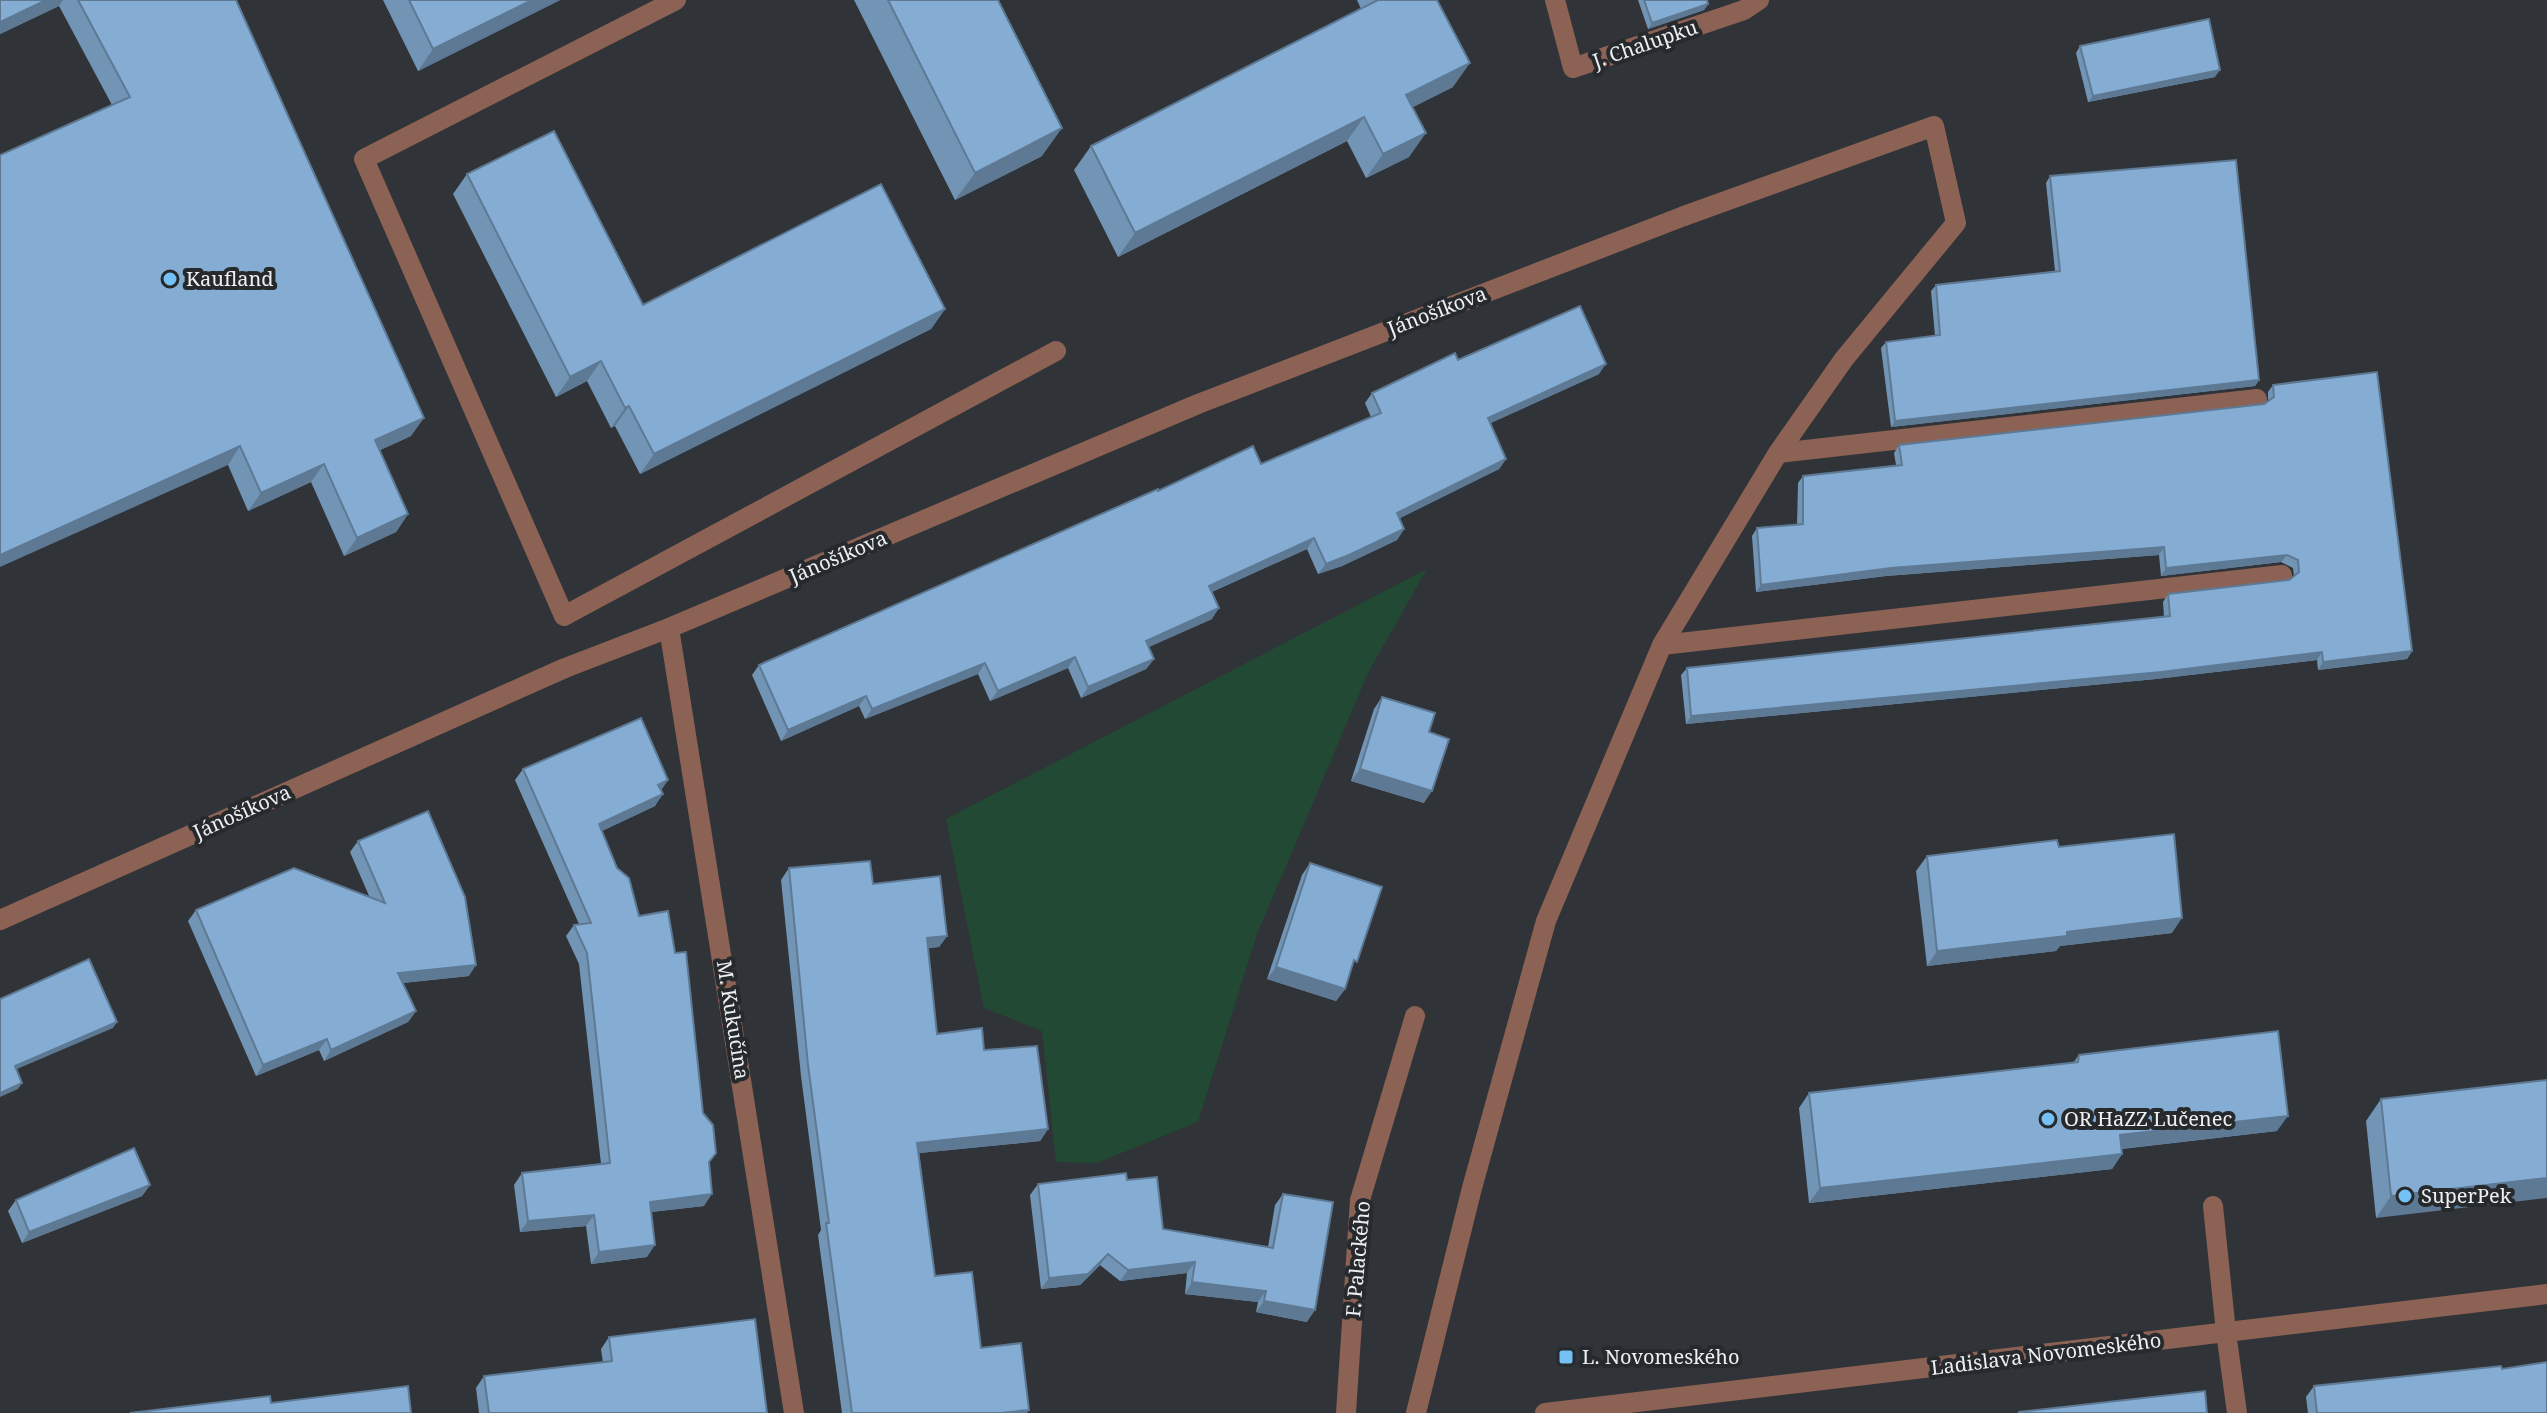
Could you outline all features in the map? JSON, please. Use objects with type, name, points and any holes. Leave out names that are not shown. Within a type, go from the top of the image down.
[{"type":"street","points":[[676,0],[364,159],[564,616],[1056,351]]},
{"type":"street","name":"J. Chalupku","points":[[1555,0],[1573,68],[1744,10],[1759,0]]},
{"type":"street","name":"Jánošíkova","points":[[0,920],[565,668],[669,628],[1198,404],[1684,216],[1934,126],[1956,223],[1844,359],[1778,453]]},
{"type":"street","points":[[1416,1413],[1472,1188],[1546,921],[1662,645],[1778,453],[2257,399]]},
{"type":"street","points":[[1662,645],[2282,575]]},
{"type":"street","name":"M. Kukučína","points":[[669,628],[794,1413]]},
{"type":"street","name":"F. Palackého","points":[[1346,1413],[1360,1200],[1415,1016]]},
{"type":"street","points":[[2213,1206],[2237,1413]]},
{"type":"street","name":"Ladislava Novomeského","points":[[1545,1413],[2547,1294]]},
{"type":"green space","points":[[1427,569],[1369,671],[1257,934],[1198,1122],[1097,1163],[1056,1162],[1042,1031],[984,1008],[946,819]]},
{"type":"building","points":[[0,0],[46,0],[0,22]]},
{"type":"building","name":"Kaufland","points":[[78,0],[236,0],[424,418],[375,440],[408,514],[357,538],[324,464],[261,493],[240,446],[0,555],[0,155],[130,97]]},
{"type":"building","points":[[409,0],[532,0],[433,49]]},
{"type":"building","points":[[888,0],[998,0],[1062,128],[975,173]]},
{"type":"building","points":[[1378,0],[1437,0],[1470,63],[1406,95],[1426,133],[1383,154],[1364,117],[1135,233],[1091,146]]},
{"type":"building","points":[[1644,0],[1707,0],[1708,4],[1652,23]]},
{"type":"building","points":[[2209,19],[2220,70],[2093,96],[2080,46]]},
{"type":"building","points":[[554,131],[643,305],[881,184],[945,309],[654,454],[629,406],[625,408],[601,361],[570,377],[467,174]]},
{"type":"building","points":[[2236,160],[2259,380],[1895,421],[1886,342],[1940,335],[1936,285],[2060,271],[2050,176]]},
{"type":"building","points":[[1580,306],[1606,364],[1488,418],[1506,459],[1397,513],[1404,529],[1326,564],[1314,538],[1209,586],[1219,608],[1146,641],[1154,659],[1088,687],[1075,657],[998,691],[985,663],[872,709],[866,696],[788,730],[759,665],[1158,491],[1253,446],[1261,464],[1381,413],[1372,393],[1455,353],[1458,360]]},
{"type":"building","points":[[2377,372],[2412,651],[2323,662],[2322,652],[2161,672],[1691,716],[1687,668],[2170,616],[2168,594],[2289,580],[2299,572],[2298,560],[2287,555],[2166,568],[2164,547],[1891,568],[1761,585],[1757,528],[1803,524],[1803,476],[1902,465],[1899,445],[2264,404],[2274,397],[2273,385]]},
{"type":"building","points":[[1382,697],[1435,713],[1429,732],[1449,739],[1432,791],[1360,769]]},
{"type":"building","points":[[641,718],[668,780],[658,785],[663,794],[599,824],[617,868],[629,878],[639,916],[668,911],[675,953],[686,952],[703,1113],[713,1125],[716,1153],[709,1162],[712,1194],[650,1202],[655,1245],[599,1252],[594,1215],[528,1221],[522,1173],[610,1163],[587,953],[574,925],[591,923],[523,769]]},
{"type":"building","points":[[428,811],[465,897],[476,965],[398,973],[416,1011],[331,1050],[327,1039],[263,1065],[196,910],[294,868],[385,903],[358,841]]},
{"type":"building","points":[[2174,834],[2182,918],[2067,932],[2067,936],[1937,951],[1927,856],[2057,840],[2059,847]]},
{"type":"building","points":[[870,861],[873,884],[940,876],[947,936],[927,938],[937,1034],[982,1028],[984,1050],[1037,1046],[1048,1129],[917,1143],[935,1276],[972,1272],[981,1348],[1021,1343],[1029,1410],[1000,1413],[852,1413],[826,1223],[829,1223],[808,1065],[789,868]]},
{"type":"building","points":[[1310,863],[1382,887],[1345,989],[1276,967]]},
{"type":"building","points":[[89,959],[117,1022],[15,1066],[22,1083],[0,1093],[0,999]]},
{"type":"building","points":[[2278,1031],[2288,1116],[2120,1135],[2122,1154],[1820,1188],[1809,1093],[2078,1062],[2079,1055]]},
{"type":"building","points":[[2547,1080],[2547,1178],[2391,1196],[2381,1099]]},
{"type":"building","points":[[134,1148],[150,1185],[29,1232],[16,1200]]},
{"type":"building","points":[[1126,1173],[1127,1180],[1157,1177],[1163,1229],[1273,1248],[1283,1194],[1333,1202],[1315,1310],[1264,1301],[1266,1291],[1192,1282],[1195,1262],[1128,1270],[1108,1254],[1088,1274],[1049,1278],[1038,1184]]},
{"type":"building","points":[[755,1319],[767,1413],[489,1413],[484,1376],[612,1361],[609,1337]]},
{"type":"building","points":[[2547,1362],[2547,1413],[2317,1413],[2314,1386]]},
{"type":"building","points":[[408,1386],[411,1413],[130,1413],[270,1396],[271,1403]]},
{"type":"building","points":[[2205,1391],[2207,1413],[2019,1413],[2019,1412]]},
{"type":"place","name":"Kaufland","points":[[170,279]]},
{"type":"place","name":"OR HaZZ Lučenec","points":[[2048,1119]]},
{"type":"place","name":"SuperPek","points":[[2405,1196]]},
{"type":"place","name":"L. Novomeského","points":[[1566,1357]]}]
